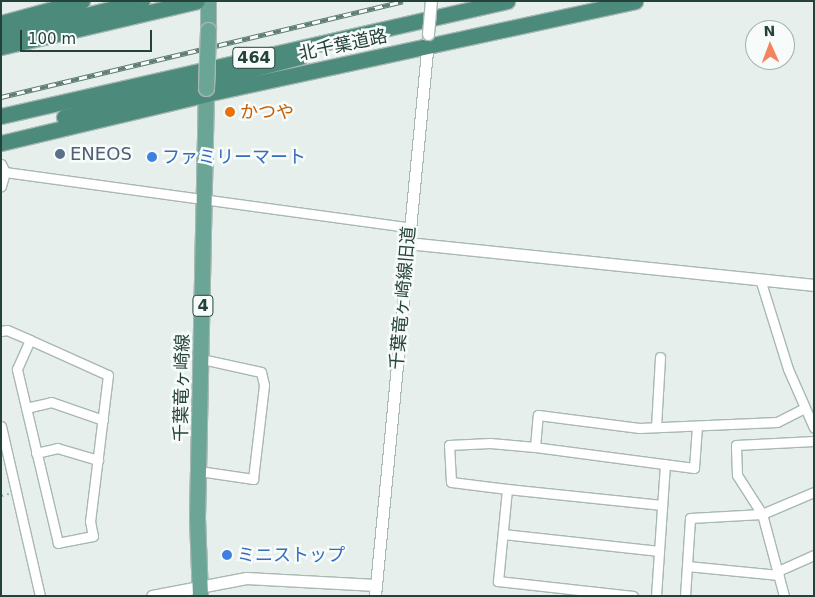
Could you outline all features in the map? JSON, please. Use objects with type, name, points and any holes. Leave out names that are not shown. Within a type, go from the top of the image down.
[{"type":"highway","points":[[1,23],[36,7],[82,1]]},
{"type":"highway","points":[[1,36],[142,1]]},
{"type":"highway","points":[[1,47],[197,1]]},
{"type":"highway","name":"北千葉道路","points":[[1,116],[507,1]]},
{"type":"highway","name":"北千葉道路","points":[[1,142],[206,91],[428,40],[635,1]]},
{"type":"highway","points":[[1,135],[345,45],[387,27]]},
{"type":"main road","name":"千葉竜ヶ崎線","points":[[200,590],[199,471],[208,1]]},
{"type":"street","name":"千葉竜ヶ崎線旧道","points":[[376,590],[431,1]]},
{"type":"street","points":[[1,186],[3,168],[205,198],[221,203],[410,227]]},
{"type":"street","points":[[408,243],[814,285]]},
{"type":"street","points":[[760,279],[788,368],[814,428]]},
{"type":"street","points":[[1,332],[7,330],[30,340],[108,374],[90,521],[93,536],[58,544],[17,370],[30,340]]},
{"type":"street","points":[[656,427],[660,357]]},
{"type":"street","points":[[199,471],[253,479],[264,385],[261,372],[202,359]]},
{"type":"street","points":[[26,408],[51,402],[103,420]]},
{"type":"street","points":[[535,447],[538,415],[656,427],[697,426],[777,422],[805,408]]},
{"type":"street","points":[[1,426],[40,596]]},
{"type":"street","points":[[662,505],[451,482],[449,445],[490,443],[535,447],[694,468],[697,426]]},
{"type":"street","points":[[784,596],[762,514],[736,475],[736,445],[814,440]]},
{"type":"street","points":[[36,452],[57,448],[98,460]]},
{"type":"street","points":[[656,596],[665,464]]},
{"type":"street","points":[[507,489],[498,580],[633,596]]},
{"type":"street","points":[[685,596],[690,518],[762,514],[814,492]]},
{"type":"street","points":[[503,534],[659,552]]},
{"type":"street","points":[[687,566],[778,573],[814,555]]},
{"type":"street","points":[[152,596],[200,590],[271,577],[376,590]]},
{"type":"railway","points":[[1,97],[403,1]]},
{"type":"place","name":"かつや","points":[[230,112]]},
{"type":"place","name":"ENEOS","points":[[60,154]]},
{"type":"place","name":"ファミリーマート","points":[[152,157]]},
{"type":"place","name":"ミニストップ","points":[[227,555]]}]
